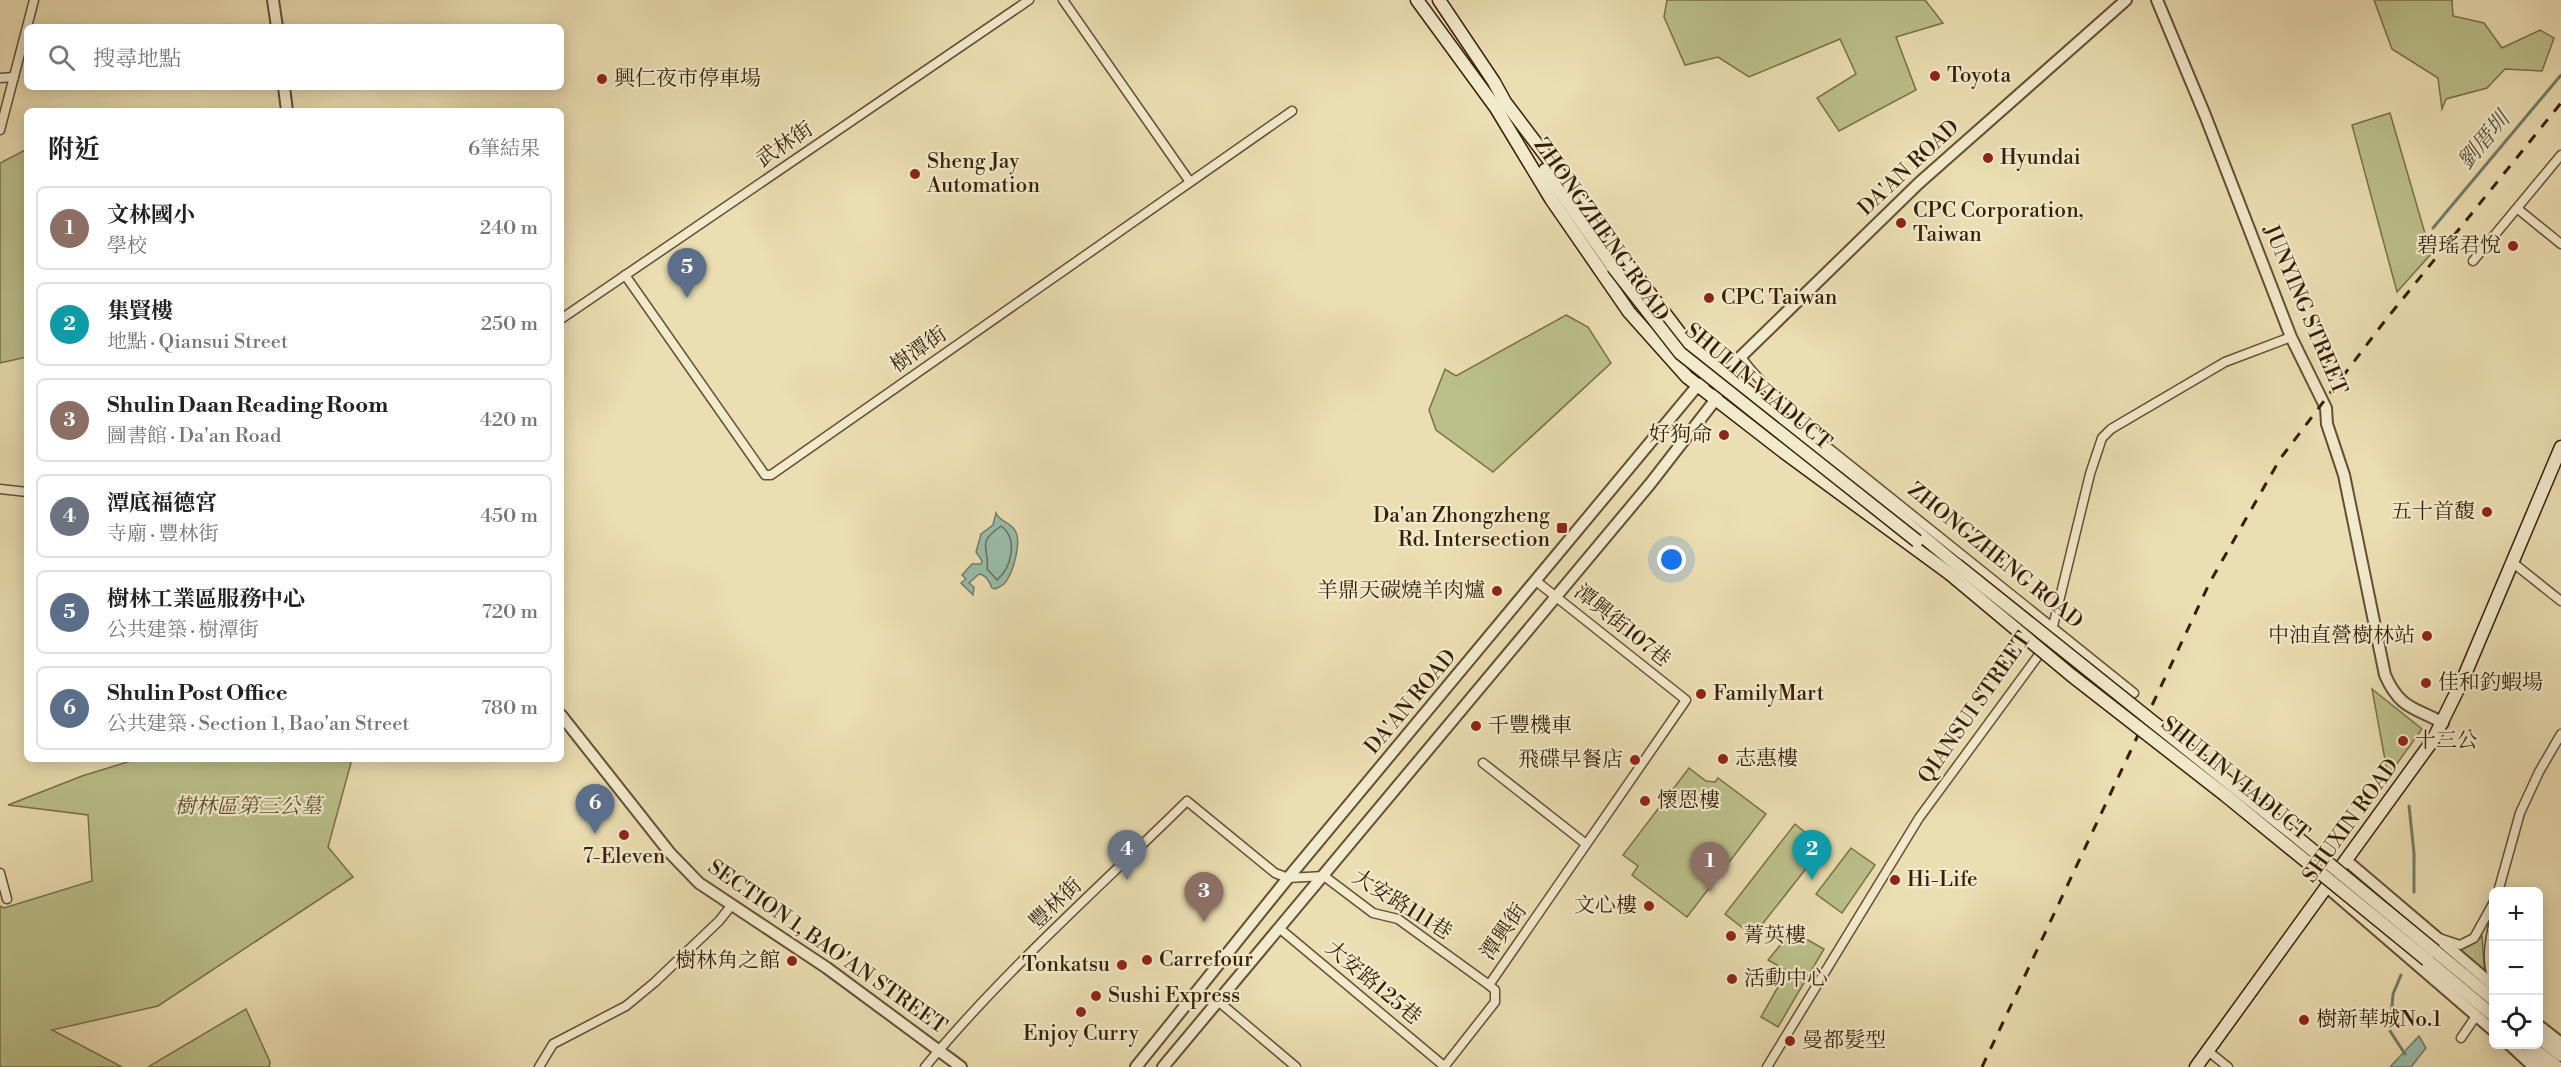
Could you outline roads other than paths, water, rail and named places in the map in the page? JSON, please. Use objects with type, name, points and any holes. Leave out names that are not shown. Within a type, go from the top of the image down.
[{"type":"main road","name":"ZHONGZHENG ROAD","points":[[1417,0],[1688,344],[1773,412]]},
{"type":"main road","name":"ZHONGZHENG ROAD","points":[[1439,0],[1551,199],[1629,312],[1687,377],[1785,453]]},
{"type":"main road","name":"SHULIN VIADUCT","points":[[1500,105],[1613,267],[1680,353],[1917,541],[2289,830],[2431,956],[2489,1012]]},
{"type":"main road","name":"SHULIN VIADUCT","points":[[1773,412],[1953,569]]},
{"type":"main road","name":"SHUXIN ROAD","points":[[2196,1067],[2347,861],[2443,723],[2561,447]]},
{"type":"main road","name":"SHULIN VIADUCT","points":[[1785,453],[1953,569]]},
{"type":"main road","name":"SHULIN VIADUCT","points":[[2431,956],[2489,997]]},
{"type":"main road","points":[[2543,1042],[2554,1054],[2557,1067]]},
{"type":"street","points":[[28,24],[34,0]]},
{"type":"street","points":[[273,0],[277,24]]},
{"type":"street","name":"武林街","points":[[564,317],[1029,0]]},
{"type":"street","points":[[1063,0],[1190,182]]},
{"type":"street","name":"DA'AN ROAD","points":[[1136,1067],[1288,878],[1698,385],[1725,372],[1960,146],[2126,0]]},
{"type":"street","name":"JUNYING STREET","points":[[2157,0],[2205,115],[2291,337],[2326,408],[2327,424],[2344,475],[2385,675],[2407,706],[2443,723]]},
{"type":"street","points":[[0,130],[24,38]]},
{"type":"street","points":[[0,78],[14,77]]},
{"type":"street","points":[[284,90],[287,108]]},
{"type":"street","name":"樹潭街","points":[[626,275],[765,475],[771,475],[1292,111]]},
{"type":"street","points":[[2473,261],[2561,155]]},
{"type":"street","points":[[2518,209],[2561,244]]},
{"type":"street","name":"QIANSUI STREET","points":[[1767,1067],[1890,863],[1946,780],[2038,656],[2052,626],[2087,485],[2102,438],[2111,429],[2225,362],[2291,337]]},
{"type":"street","points":[[1741,357],[1754,374],[1796,412],[1830,449]]},
{"type":"street","name":"DA'AN ROAD","points":[[1163,1067],[1556,597],[1716,399],[1725,372]]},
{"type":"street","points":[[1773,412],[1830,449]]},
{"type":"street","name":"ZHONGZHENG ROAD","points":[[1830,449],[2134,693]]},
{"type":"street","points":[[0,489],[24,492]]},
{"type":"street","points":[[2512,562],[2561,601]]},
{"type":"street","name":"潭興街107巷","points":[[1536,581],[1686,700]]},
{"type":"street","name":"潭興街","points":[[1444,1066],[1495,1002],[1495,990],[1489,985],[1686,700]]},
{"type":"street","name":"SECTION 1, BAO'AN STREET","points":[[564,719],[670,853],[699,883],[826,968],[962,1067]]},
{"type":"street","points":[[2499,887],[2520,813],[2539,772],[2561,734]]},
{"type":"street","points":[[1483,763],[1586,844]]},
{"type":"street","name":"豐林街","points":[[939,1050],[996,988],[1187,801],[1275,873],[1288,878]]},
{"type":"street","points":[[2347,861],[2489,983]]},
{"type":"street","points":[[0,873],[7,899]]},
{"type":"street","points":[[1288,878],[1324,876]]},
{"type":"street","name":"大安路111巷","points":[[1324,876],[1373,913],[1398,919],[1489,985]]},
{"type":"street","points":[[2327,887],[2489,1027]]},
{"type":"street","points":[[539,1067],[553,1044],[626,1006],[648,988],[719,921],[731,906]]},
{"type":"street","points":[[2437,938],[2460,945],[2474,938],[2489,910]]},
{"type":"street","name":"大安路125巷","points":[[1279,928],[1444,1066]]},
{"type":"street","points":[[2489,950],[2489,971]]},
{"type":"street","points":[[1218,1001],[1296,1067]]},
{"type":"street","points":[[2461,1038],[2476,1016]]},
{"type":"street","points":[[2543,1034],[2554,1054]]},
{"type":"street","points":[[2514,1049],[2534,1067]]},
{"type":"street","points":[[925,1067],[939,1050]]},
{"type":"street","points":[[2208,1051],[2228,1067]]},
{"type":"water","points":[[996,513],[1017,534],[1017,549],[1013,565],[1004,584],[995,589],[985,577],[979,574],[969,583],[974,587],[973,595],[961,583],[966,579],[962,575],[972,564],[981,564],[982,561],[976,552],[981,534],[993,525]]},
{"type":"water","points":[[2419,1036],[2426,1048],[2411,1067],[2390,1067]]},
{"type":"waterway","name":"劉厝圳","points":[[2433,228],[2561,75]]},
{"type":"waterway","points":[[2409,806],[2414,853],[2414,892]]},
{"type":"waterway","points":[[2401,975],[2393,994],[2390,1031],[2405,1054]]},
{"type":"railway","points":[[1982,1067],[2210,582],[2280,459],[2384,322],[2561,103]]},
{"type":"place","name":"Toyota","points":[[1935,76]]},
{"type":"place","name":"興仁夜市停車場","points":[[602,79]]},
{"type":"place","name":"Hyundai","points":[[1988,158]]},
{"type":"place","name":"Sheng Jay Automation","points":[[915,174]]},
{"type":"place","name":"CPC Corporation, Taiwan","points":[[1901,223]]},
{"type":"place","name":"碧瑤君悅","points":[[2513,246]]},
{"type":"place","name":"樹林工業區服務中心","points":[[687,298]]},
{"type":"place","name":"CPC Taiwan","points":[[1709,298]]},
{"type":"place","name":"好狗命","points":[[1724,435]]},
{"type":"place","name":"五十首馥","points":[[2487,512]]},
{"type":"place","name":"Da'an Zhongzheng Rd. Intersection","points":[[1562,528]]},
{"type":"place","name":"羊鼎天碳燒羊肉爐","points":[[1497,591]]},
{"type":"place","name":"中油直營樹林站","points":[[2427,636]]},
{"type":"place","name":"佳和釣蝦場","points":[[2426,683]]},
{"type":"place","name":"FamilyMart","points":[[1701,694]]},
{"type":"place","name":"千豐機車","points":[[1476,726]]},
{"type":"place","name":"十三公","points":[[2403,741]]},
{"type":"place","name":"志惠樓","points":[[1723,759]]},
{"type":"place","name":"飛碟早餐店","points":[[1635,760]]},
{"type":"place","name":"懷恩樓","points":[[1645,801]]},
{"type":"place","name":"Shulin Post Office","points":[[595,834]]},
{"type":"place","name":"7-Eleven","points":[[624,835]]},
{"type":"place","name":"潭底福德宮","points":[[1127,880]]},
{"type":"place","name":"集賢樓","points":[[1812,880]]},
{"type":"place","name":"Hi-Life","points":[[1895,880]]},
{"type":"place","name":"文林國小","points":[[1710,892]]},
{"type":"place","name":"文心樓","points":[[1649,906]]},
{"type":"place","name":"Shulin Daan Reading Room","points":[[1204,922]]},
{"type":"place","name":"菁英樓","points":[[1731,936]]},
{"type":"place","name":"Carrefour","points":[[1147,960]]},
{"type":"place","name":"樹林角之館","points":[[792,961]]},
{"type":"place","name":"Tonkatsu","points":[[1122,965]]},
{"type":"place","name":"活動中心","points":[[1732,979]]},
{"type":"place","name":"Sushi Express","points":[[1096,996]]},
{"type":"place","name":"Enjoy Curry","points":[[1081,1012]]},
{"type":"place","name":"樹新華城No.1","points":[[2304,1020]]},
{"type":"place","name":"曼都髮型","points":[[1790,1041]]},
{"type":"park label","name":"樹林區第三公墓","points":[[248,807]]}]
